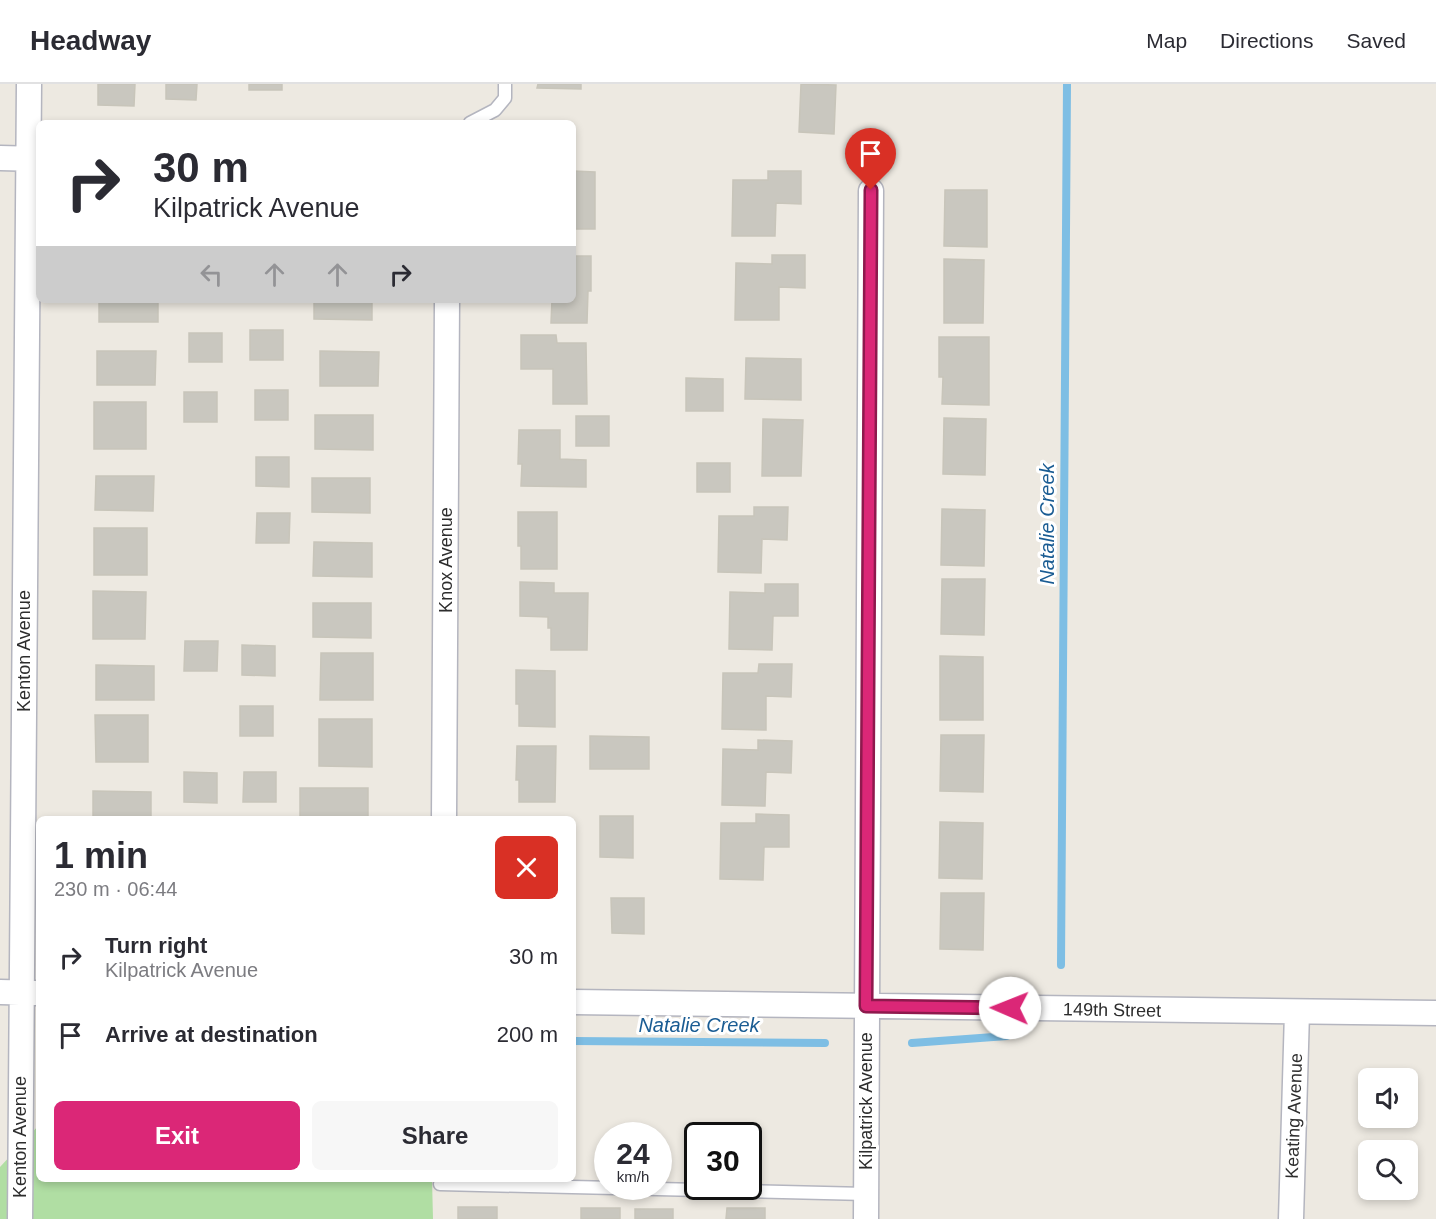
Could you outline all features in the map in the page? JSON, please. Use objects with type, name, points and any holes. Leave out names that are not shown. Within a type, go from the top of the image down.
[{"type":"street","name":"Kenton Avenue","points":[[20,1219],[20,993],[34,159],[28,84]]},
{"type":"street","points":[[0,158],[34,159]]},
{"type":"street","name":"Kilpatrick Avenue","points":[[866,1219],[871,190]]},
{"type":"street","name":"Knox Avenue","points":[[444,816],[447,303]]},
{"type":"street","name":"149th Street","points":[[576,1002],[1436,1013]]},
{"type":"street","name":"Keating Avenue","points":[[1291,1219],[1297,1012]]},
{"type":"lane","points":[[476,120],[495,110],[505,98],[505,84]]},
{"type":"lane","points":[[440,1184],[866,1194]]},
{"type":"green space","points":[[36,1128],[36,1182],[432,1182],[433,1219],[0,1219],[0,1167]]},
{"type":"building","points":[[98,84],[135,84],[134,106],[98,105]]},
{"type":"building","points":[[166,84],[197,84],[196,100],[166,99]]},
{"type":"building","points":[[249,84],[282,84],[282,90],[249,90]]},
{"type":"building","points":[[538,84],[581,84],[581,89],[537,88]]},
{"type":"building","points":[[801,84],[836,85],[834,134],[799,132]]},
{"type":"building","points":[[576,171],[595,172],[595,229],[576,229]]},
{"type":"building","points":[[768,171],[801,171],[801,204],[776,203],[775,236],[732,236],[733,180],[768,180]]},
{"type":"building","points":[[945,190],[987,190],[987,247],[944,246]]},
{"type":"building","points":[[772,255],[805,255],[805,288],[779,287],[779,320],[735,320],[736,263],[772,264]]},
{"type":"building","points":[[576,256],[591,256],[591,291],[588,291],[587,323],[551,323],[552,303],[576,303]]},
{"type":"building","points":[[944,259],[984,260],[983,323],[944,323]]},
{"type":"building","points":[[99,303],[158,303],[158,322],[99,322]]},
{"type":"building","points":[[314,303],[372,303],[372,320],[314,319]]},
{"type":"building","points":[[250,330],[283,330],[283,360],[250,360]]},
{"type":"building","points":[[189,333],[222,333],[222,362],[189,362]]},
{"type":"building","points":[[521,335],[556,335],[557,343],[586,343],[587,404],[553,404],[553,369],[521,369]]},
{"type":"building","points":[[939,337],[989,337],[989,405],[942,404],[943,377],[939,377]]},
{"type":"building","points":[[97,351],[156,351],[155,385],[97,385]]},
{"type":"building","points":[[320,351],[379,352],[378,386],[320,386]]},
{"type":"building","points":[[746,358],[801,359],[801,400],[745,399]]},
{"type":"building","points":[[686,378],[723,379],[723,411],[686,411]]},
{"type":"building","points":[[255,390],[288,390],[288,420],[255,420]]},
{"type":"building","points":[[184,392],[217,392],[217,422],[184,422]]},
{"type":"building","points":[[94,402],[146,402],[146,449],[94,449]]},
{"type":"building","points":[[315,415],[373,415],[373,450],[315,449]]},
{"type":"building","points":[[576,416],[609,416],[609,446],[576,446]]},
{"type":"building","points":[[944,418],[986,419],[985,475],[943,474]]},
{"type":"building","points":[[763,419],[803,420],[801,476],[762,476]]},
{"type":"building","points":[[519,430],[560,430],[560,459],[586,460],[586,487],[521,486],[522,464],[518,464]]},
{"type":"building","points":[[256,457],[289,457],[289,487],[256,486]]},
{"type":"building","points":[[697,463],[730,463],[730,492],[697,492]]},
{"type":"building","points":[[96,476],[154,476],[153,511],[95,510]]},
{"type":"building","points":[[312,478],[370,478],[370,513],[312,512]]},
{"type":"building","points":[[754,507],[788,507],[787,540],[762,539],[761,573],[718,572],[719,516],[754,516]]},
{"type":"building","points":[[942,509],[985,510],[984,566],[941,565]]},
{"type":"building","points":[[518,512],[557,512],[557,569],[521,569]]},
{"type":"building","points":[[257,513],[290,513],[289,543],[256,543]]},
{"type":"building","points":[[94,528],[147,528],[147,575],[94,575]]},
{"type":"building","points":[[314,542],[372,543],[372,577],[313,576]]},
{"type":"building","points":[[942,579],[985,579],[984,635],[941,634]]},
{"type":"building","points":[[520,582],[554,583],[554,593],[588,593],[587,650],[551,650],[551,628],[548,628],[548,617],[520,616]]},
{"type":"building","points":[[765,584],[798,584],[798,616],[773,616],[772,650],[729,649],[730,592],[765,593]]},
{"type":"building","points":[[93,591],[146,592],[145,639],[93,639]]},
{"type":"building","points":[[313,603],[371,603],[371,638],[313,637]]},
{"type":"building","points":[[185,641],[218,641],[217,671],[184,671]]},
{"type":"building","points":[[242,645],[275,646],[275,676],[242,675]]},
{"type":"building","points":[[321,653],[373,653],[373,700],[320,700]]},
{"type":"building","points":[[940,656],[983,657],[983,720],[940,720]]},
{"type":"building","points":[[759,664],[792,664],[791,697],[766,696],[766,730],[722,729],[723,673],[758,673]]},
{"type":"building","points":[[96,665],[154,666],[154,700],[96,700]]},
{"type":"building","points":[[516,670],[555,671],[555,727],[519,726],[519,704],[516,704]]},
{"type":"building","points":[[240,706],[273,706],[273,736],[240,736]]},
{"type":"building","points":[[95,715],[148,715],[148,762],[96,762]]},
{"type":"building","points":[[319,719],[372,719],[372,767],[319,766]]},
{"type":"building","points":[[941,735],[984,735],[983,792],[940,791]]},
{"type":"building","points":[[590,736],[649,737],[649,769],[590,769]]},
{"type":"building","points":[[758,740],[792,741],[791,773],[766,772],[765,806],[722,805],[723,749],[758,750]]},
{"type":"building","points":[[517,746],[556,746],[555,802],[519,802],[519,780],[516,780]]},
{"type":"building","points":[[184,772],[217,773],[217,803],[184,802]]},
{"type":"building","points":[[244,772],[276,772],[276,802],[243,802]]},
{"type":"building","points":[[300,788],[368,788],[368,816],[300,816]]},
{"type":"building","points":[[93,791],[151,792],[151,816],[93,816]]},
{"type":"building","points":[[756,814],[789,815],[789,847],[764,847],[763,880],[720,879],[721,823],[756,823]]},
{"type":"building","points":[[600,816],[633,816],[633,858],[600,857]]},
{"type":"building","points":[[940,822],[983,823],[982,879],[939,878]]},
{"type":"building","points":[[941,893],[984,893],[983,950],[940,949]]},
{"type":"building","points":[[611,898],[644,898],[644,934],[612,933]]},
{"type":"building","points":[[458,1207],[497,1207],[497,1219],[458,1219]]},
{"type":"building","points":[[581,1208],[620,1208],[620,1219],[581,1219]]},
{"type":"building","points":[[727,1208],[765,1208],[765,1219],[726,1219]]},
{"type":"building","points":[[635,1209],[673,1209],[673,1219],[635,1219]]},
{"type":"waterway","name":"Natalie Creek","points":[[1061,965],[1067,84]]},
{"type":"waterway","name":"Natalie Creek","points":[[912,1043],[1007,1036]]},
{"type":"waterway","name":"Natalie Creek","points":[[576,1041],[825,1043]]},
{"type":"route","points":[[871,190],[866,1006],[1010,1008]]}]
